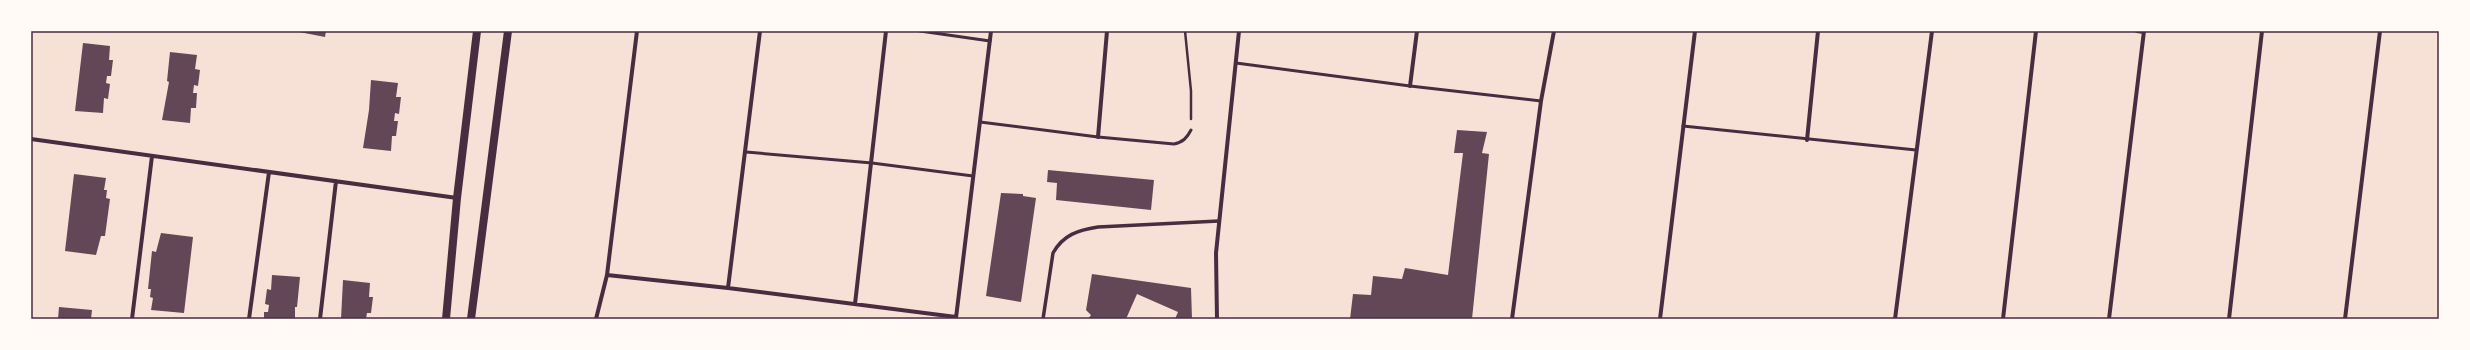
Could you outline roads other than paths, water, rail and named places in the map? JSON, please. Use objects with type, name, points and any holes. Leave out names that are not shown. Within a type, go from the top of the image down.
[{"type":"main road","points":[[446,319],[457,198],[478,31]]},
{"type":"main road","points":[[472,319],[508,31]]},
{"type":"street","points":[[596,319],[607,275],[637,31]]},
{"type":"street","points":[[728,288],[760,31]]},
{"type":"street","points":[[855,304],[886,31]]},
{"type":"street","points":[[607,275],[728,288],[956,318],[991,31]]},
{"type":"street","points":[[1098,137],[1107,31]]},
{"type":"street","points":[[1217,319],[1215,274],[1218,221],[1239,31]]},
{"type":"street","points":[[1410,86],[1417,31]]},
{"type":"street","points":[[1512,319],[1541,101],[1554,31]]},
{"type":"street","points":[[1660,319],[1695,31]]},
{"type":"street","points":[[1807,140],[1818,31]]},
{"type":"street","points":[[1895,319],[1932,31]]},
{"type":"street","points":[[2003,319],[2036,31]]},
{"type":"street","points":[[2108,319],[2144,32],[2137,31]]},
{"type":"street","points":[[2229,319],[2262,31]]},
{"type":"street","points":[[2345,319],[2380,31]]},
{"type":"street","points":[[31,140],[457,198]]},
{"type":"street","points":[[132,319],[152,156]]},
{"type":"street","points":[[249,319],[270,172]]},
{"type":"street","points":[[320,319],[336,181]]},
{"type":"street","points":[[1043,319],[1053,253],[1057,245],[1071,234],[1098,227],[1218,221]]},
{"type":"lane","points":[[920,31],[990,41]]},
{"type":"lane","points":[[1236,63],[1410,86],[1541,101]]},
{"type":"lane","points":[[980,122],[1098,137],[1174,144],[1181,143],[1188,137],[1191,130]]},
{"type":"lane","points":[[1684,126],[1807,140],[1916,150]]},
{"type":"lane","points":[[746,152],[872,163],[973,176]]}]
